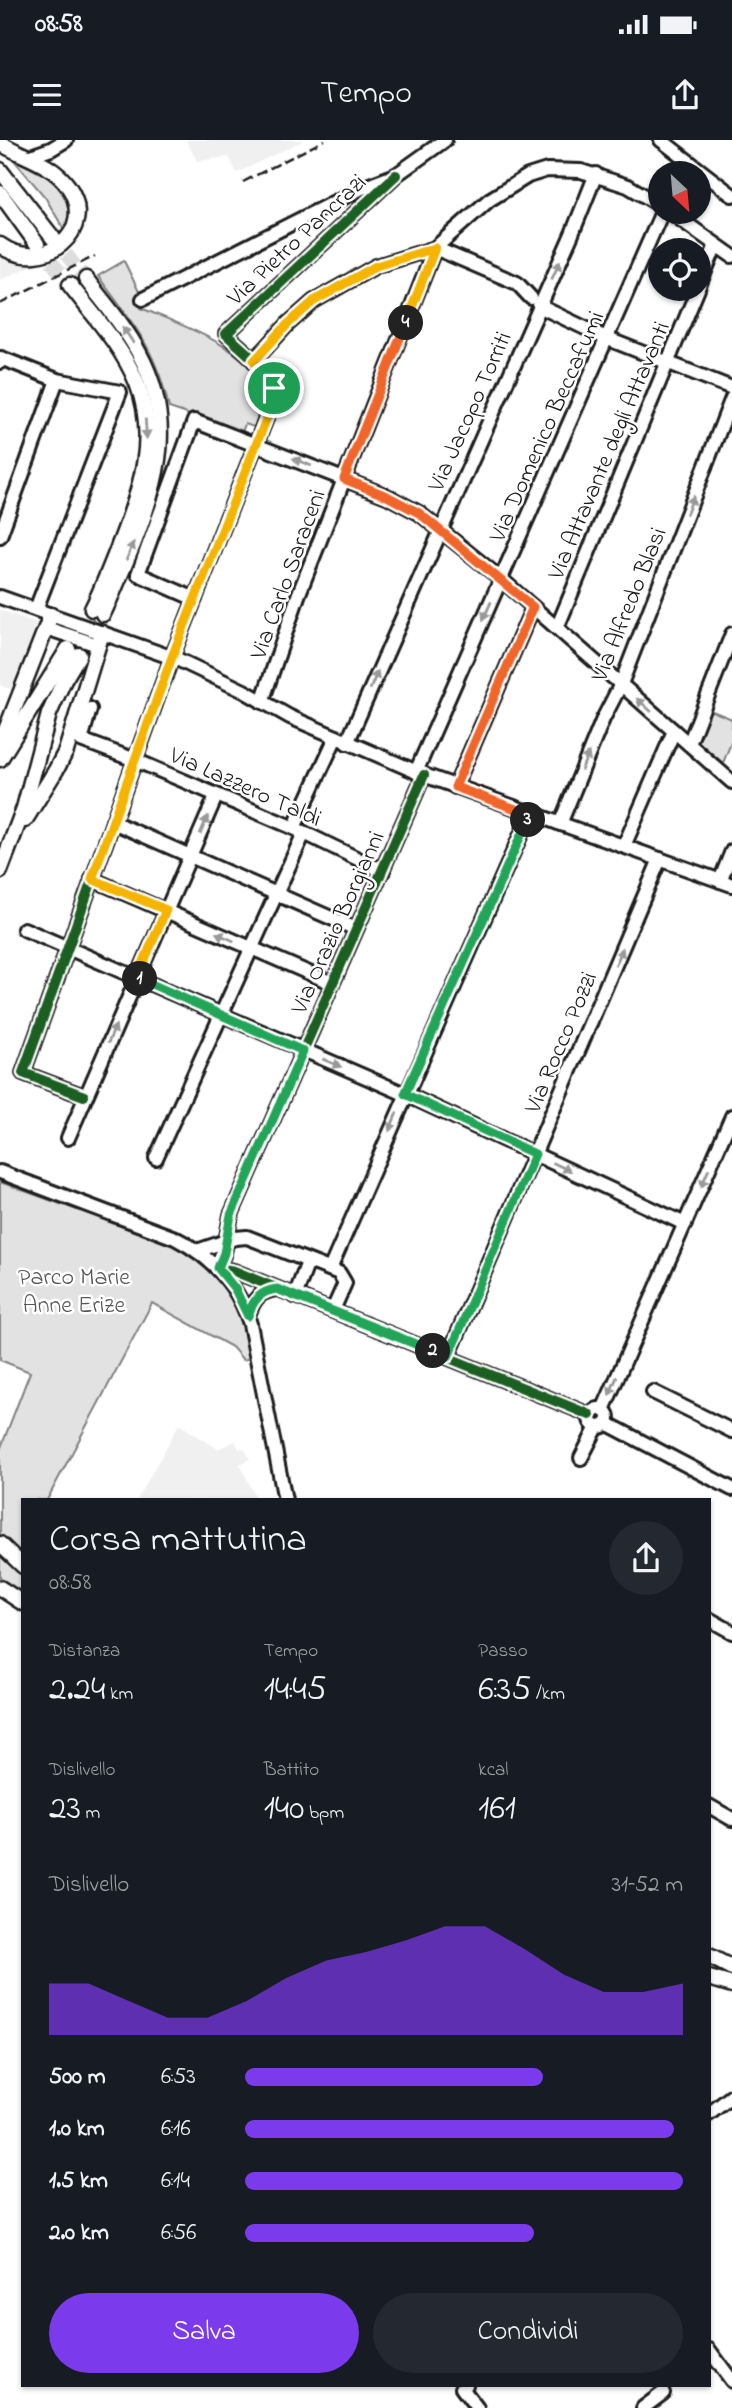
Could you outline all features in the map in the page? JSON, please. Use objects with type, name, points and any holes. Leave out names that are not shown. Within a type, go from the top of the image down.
[{"type":"main road","points":[[0,143],[52,170],[68,186],[76,211],[74,225],[61,245],[44,254],[20,255],[0,245]]},
{"type":"main road","points":[[0,170],[53,238]]},
{"type":"main road","points":[[0,194],[37,244]]},
{"type":"main road","points":[[70,285],[126,360],[140,392],[147,431],[146,462],[141,484],[97,612],[151,494],[160,457],[160,436],[155,392],[140,355],[124,328],[86,279]]},
{"type":"main road","points":[[0,745],[49,622]]},
{"type":"main road","points":[[12,838],[63,758],[100,639]]},
{"type":"main road","points":[[0,759],[74,652],[49,714],[26,801],[0,872]]},
{"type":"main road","points":[[0,1544],[21,1564]]},
{"type":"main road","points":[[0,1588],[21,1602]]},
{"type":"main road","points":[[711,1957],[732,1971]]},
{"type":"main road","points":[[711,1966],[732,1971]]},
{"type":"main road","points":[[711,1979],[732,1987]]},
{"type":"main road","points":[[711,1987],[732,1987]]},
{"type":"street","points":[[28,157],[66,140]]},
{"type":"street","points":[[143,299],[362,188],[396,175],[445,140]]},
{"type":"street","points":[[661,140],[732,195]]},
{"type":"street","points":[[84,1096],[23,1073],[172,657],[274,395],[270,379],[254,361],[288,324],[314,301],[376,266],[435,248],[489,200],[528,176],[562,169],[596,174],[628,186],[648,198]]},
{"type":"street","name":"Via Jacopo Torriti","points":[[156,1158],[276,893],[299,830],[440,529],[535,302],[572,234],[596,174]]},
{"type":"street","name":"Via Pietro Pancrazi","points":[[254,361],[226,334],[396,175]]},
{"type":"street","name":"Via Domenico Beccafumi","points":[[420,773],[501,579],[657,224]]},
{"type":"street","points":[[687,224],[732,256]]},
{"type":"street","name":"Via Attavante degli Attavanti","points":[[711,257],[716,245]]},
{"type":"street","points":[[435,248],[517,283],[535,302],[608,339],[732,388]]},
{"type":"street","name":"Via Carlo Saraceni","points":[[262,702],[298,596],[435,248]]},
{"type":"street","name":"Via Attavante degli Attavanti","points":[[557,628],[693,301]]},
{"type":"street","points":[[1,360],[57,380],[120,392],[36,609]]},
{"type":"street","points":[[0,536],[57,380]]},
{"type":"street","name":"Via Alfredo Blasi","points":[[559,824],[603,719],[621,684],[732,398]]},
{"type":"street","points":[[195,599],[138,574],[194,421],[405,504],[501,579],[732,782]]},
{"type":"street","points":[[0,597],[36,609],[49,622],[100,639],[172,657],[293,718],[455,787],[726,883],[732,851]]},
{"type":"street","points":[[455,787],[533,607]]},
{"type":"street","points":[[689,744],[732,634]]},
{"type":"street","name":"Via Lazzero Taldi","points":[[90,709],[81,740],[135,760],[299,830],[383,871]]},
{"type":"street","points":[[624,846],[674,732]]},
{"type":"street","name":"Via Orazio Borgianni","points":[[218,1268],[231,1215],[383,871],[420,773]]},
{"type":"street","points":[[68,1138],[216,796]]},
{"type":"street","points":[[330,1269],[530,814]]},
{"type":"street","points":[[113,822],[356,929]]},
{"type":"street","name":"Via Rocco Pozzi","points":[[448,1357],[660,859]]},
{"type":"street","points":[[92,879],[332,983]]},
{"type":"street","points":[[24,929],[405,1094],[685,1224]]},
{"type":"street","points":[[603,1410],[732,1116]]},
{"type":"street","points":[[0,1172],[175,1238],[218,1268],[235,1289],[248,1316],[285,1498]]},
{"type":"street","points":[[197,1251],[241,1237],[251,1238],[330,1269],[342,1276],[345,1283],[333,1310]]},
{"type":"street","points":[[295,1296],[308,1262]]},
{"type":"street","points":[[218,1268],[234,1270],[590,1415]]},
{"type":"street","points":[[248,1316],[257,1297],[277,1289]]},
{"type":"street","points":[[653,1392],[732,1431]]},
{"type":"street","points":[[581,1458],[607,1414],[597,1409],[590,1415]]},
{"type":"street","points":[[590,1415],[591,1423],[601,1425],[732,1489]]},
{"type":"street","points":[[711,1620],[732,1632]]},
{"type":"street","points":[[711,1807],[732,1819]]},
{"type":"street","points":[[711,2112],[732,2096]]},
{"type":"street","points":[[711,2353],[732,2381]]},
{"type":"street","points":[[463,2387],[477,2408]]},
{"type":"street","points":[[643,2408],[663,2393]]},
{"type":"shaded area","points":[[186,140],[304,140],[237,173],[229,157],[197,161]]},
{"type":"shaded area","points":[[0,251],[18,260],[38,263],[0,280]]},
{"type":"shaded area","points":[[0,610],[37,623],[12,690],[0,685]]},
{"type":"shaded area","points":[[179,1424],[218,1449],[235,1441],[239,1449],[244,1448],[250,1459],[240,1464],[256,1498],[138,1498]]},
{"type":"green space","points":[[14,160],[50,176],[66,193],[69,217],[65,231],[45,197]]},
{"type":"green space","points":[[124,261],[144,302],[141,308],[212,339],[245,362],[257,375],[266,391],[254,427],[245,424],[242,432],[169,408],[164,387],[142,337],[98,276]]},
{"type":"green space","points":[[707,709],[732,719],[732,740],[723,763],[697,741]]},
{"type":"green space","name":"Parco Marie Anne Erize","points":[[0,1182],[171,1244],[216,1271],[233,1299],[247,1335],[251,1358],[243,1360],[232,1347],[152,1303],[48,1498],[21,1498],[19,1552],[0,1534],[0,1450],[30,1372],[0,1360]]},
{"type":"green space","points":[[0,1552],[21,1571],[21,1592],[0,1578]]},
{"type":"tunnel","points":[[53,238],[86,279]]},
{"type":"tunnel","points":[[38,245],[70,285]]},
{"type":"railway","points":[[243,182],[325,140]]},
{"type":"railway","points":[[0,304],[95,256]]},
{"type":"cycle path","points":[[84,1096],[23,1073],[172,657],[273,401],[273,391],[265,372],[226,334],[396,175]]},
{"type":"cycle path","points":[[424,775],[231,1215],[224,1253],[218,1268],[234,1271],[590,1415]]},
{"type":"route","points":[[435,248],[344,479],[405,504],[419,513],[533,607],[455,787],[530,814],[405,1094],[535,1154],[448,1357],[277,1289],[263,1292],[257,1297],[248,1316],[235,1289],[218,1268],[224,1253],[231,1215],[303,1051],[137,978],[166,910],[92,879],[172,657],[271,407],[274,388],[270,379],[254,361],[288,324],[314,301],[376,266],[435,248]]}]
